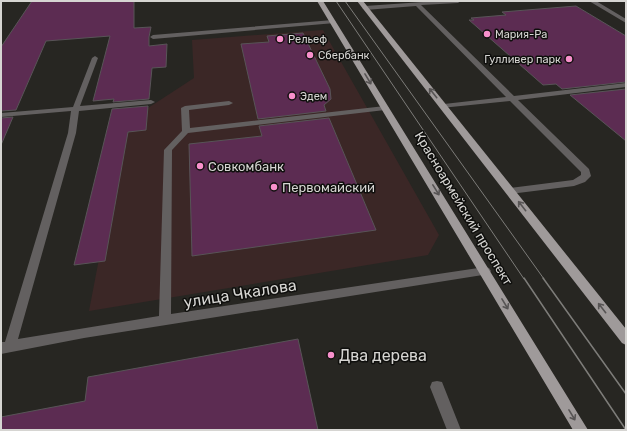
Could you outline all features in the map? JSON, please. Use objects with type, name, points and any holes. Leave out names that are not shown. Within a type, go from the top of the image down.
[{"type":"main road","name":"Красноармейский проспект","points":[[320,1],[581,430]]},
{"type":"main road","points":[[362,5],[444,106],[626,339]]},
{"type":"street","points":[[362,5],[417,4],[458,1]]},
{"type":"street","points":[[592,1],[626,21]]},
{"type":"street","points":[[417,4],[586,171],[586,176],[582,180],[574,183],[510,191]]},
{"type":"street","points":[[153,36],[333,22]]},
{"type":"street","points":[[5,348],[21,305],[72,133],[75,110],[95,58]]},
{"type":"street","points":[[444,106],[626,85]]},
{"type":"street","points":[[1,115],[75,110],[151,102]]},
{"type":"street","points":[[186,131],[185,108],[229,103]]},
{"type":"street","points":[[165,321],[168,150],[186,131],[385,108]]},
{"type":"street","name":"улица Чкалова","points":[[5,348],[165,321],[485,271]]},
{"type":"street","points":[[437,387],[454,430]]},
{"type":"shaded area","points":[[323,30],[439,235],[428,255],[89,311],[125,123],[194,78],[192,40]]},
{"type":"building","points":[[32,1],[134,1],[134,28],[151,27],[149,46],[167,44],[166,67],[152,68],[149,99],[113,102],[114,99],[93,101],[110,36],[46,41],[16,110],[1,111],[1,47]]},
{"type":"building","name":"Гулливер парк","points":[[576,6],[626,36],[626,82],[562,89],[556,84],[543,85],[469,20],[474,20],[471,18],[506,15],[502,12]]},
{"type":"building","points":[[303,33],[330,89],[331,99],[324,105],[326,111],[258,119],[241,44],[269,42],[267,36]]},
{"type":"building","points":[[626,89],[626,141],[570,95]]},
{"type":"building","points":[[148,106],[146,130],[128,132],[105,261],[74,265],[112,109]]},
{"type":"building","points":[[13,117],[1,145],[1,118]]},
{"type":"building","name":"Первомайский","points":[[329,118],[376,230],[192,256],[189,144],[262,136],[259,126]]},
{"type":"building","points":[[298,339],[318,430],[1,430],[1,417],[85,401],[88,377]]},
{"type":"tram line","points":[[336,1],[524,279]]},
{"type":"tram line","points":[[345,1],[544,279]]},
{"type":"tram line","points":[[524,278],[626,430]]},
{"type":"tram line","points":[[543,278],[626,394]]},
{"type":"place","name":"Мария-Ра","points":[[487,34]]},
{"type":"place","name":"Рельеф","points":[[280,39]]},
{"type":"place","name":"Сбербанк","points":[[310,55]]},
{"type":"place","name":"Гулливер парк","points":[[569,59]]},
{"type":"place","name":"Эдем","points":[[292,96]]},
{"type":"place","name":"Совкомбанк","points":[[200,166]]},
{"type":"place","name":"Первомайский","points":[[274,187]]},
{"type":"place","name":"Два дерева","points":[[331,355]]}]
